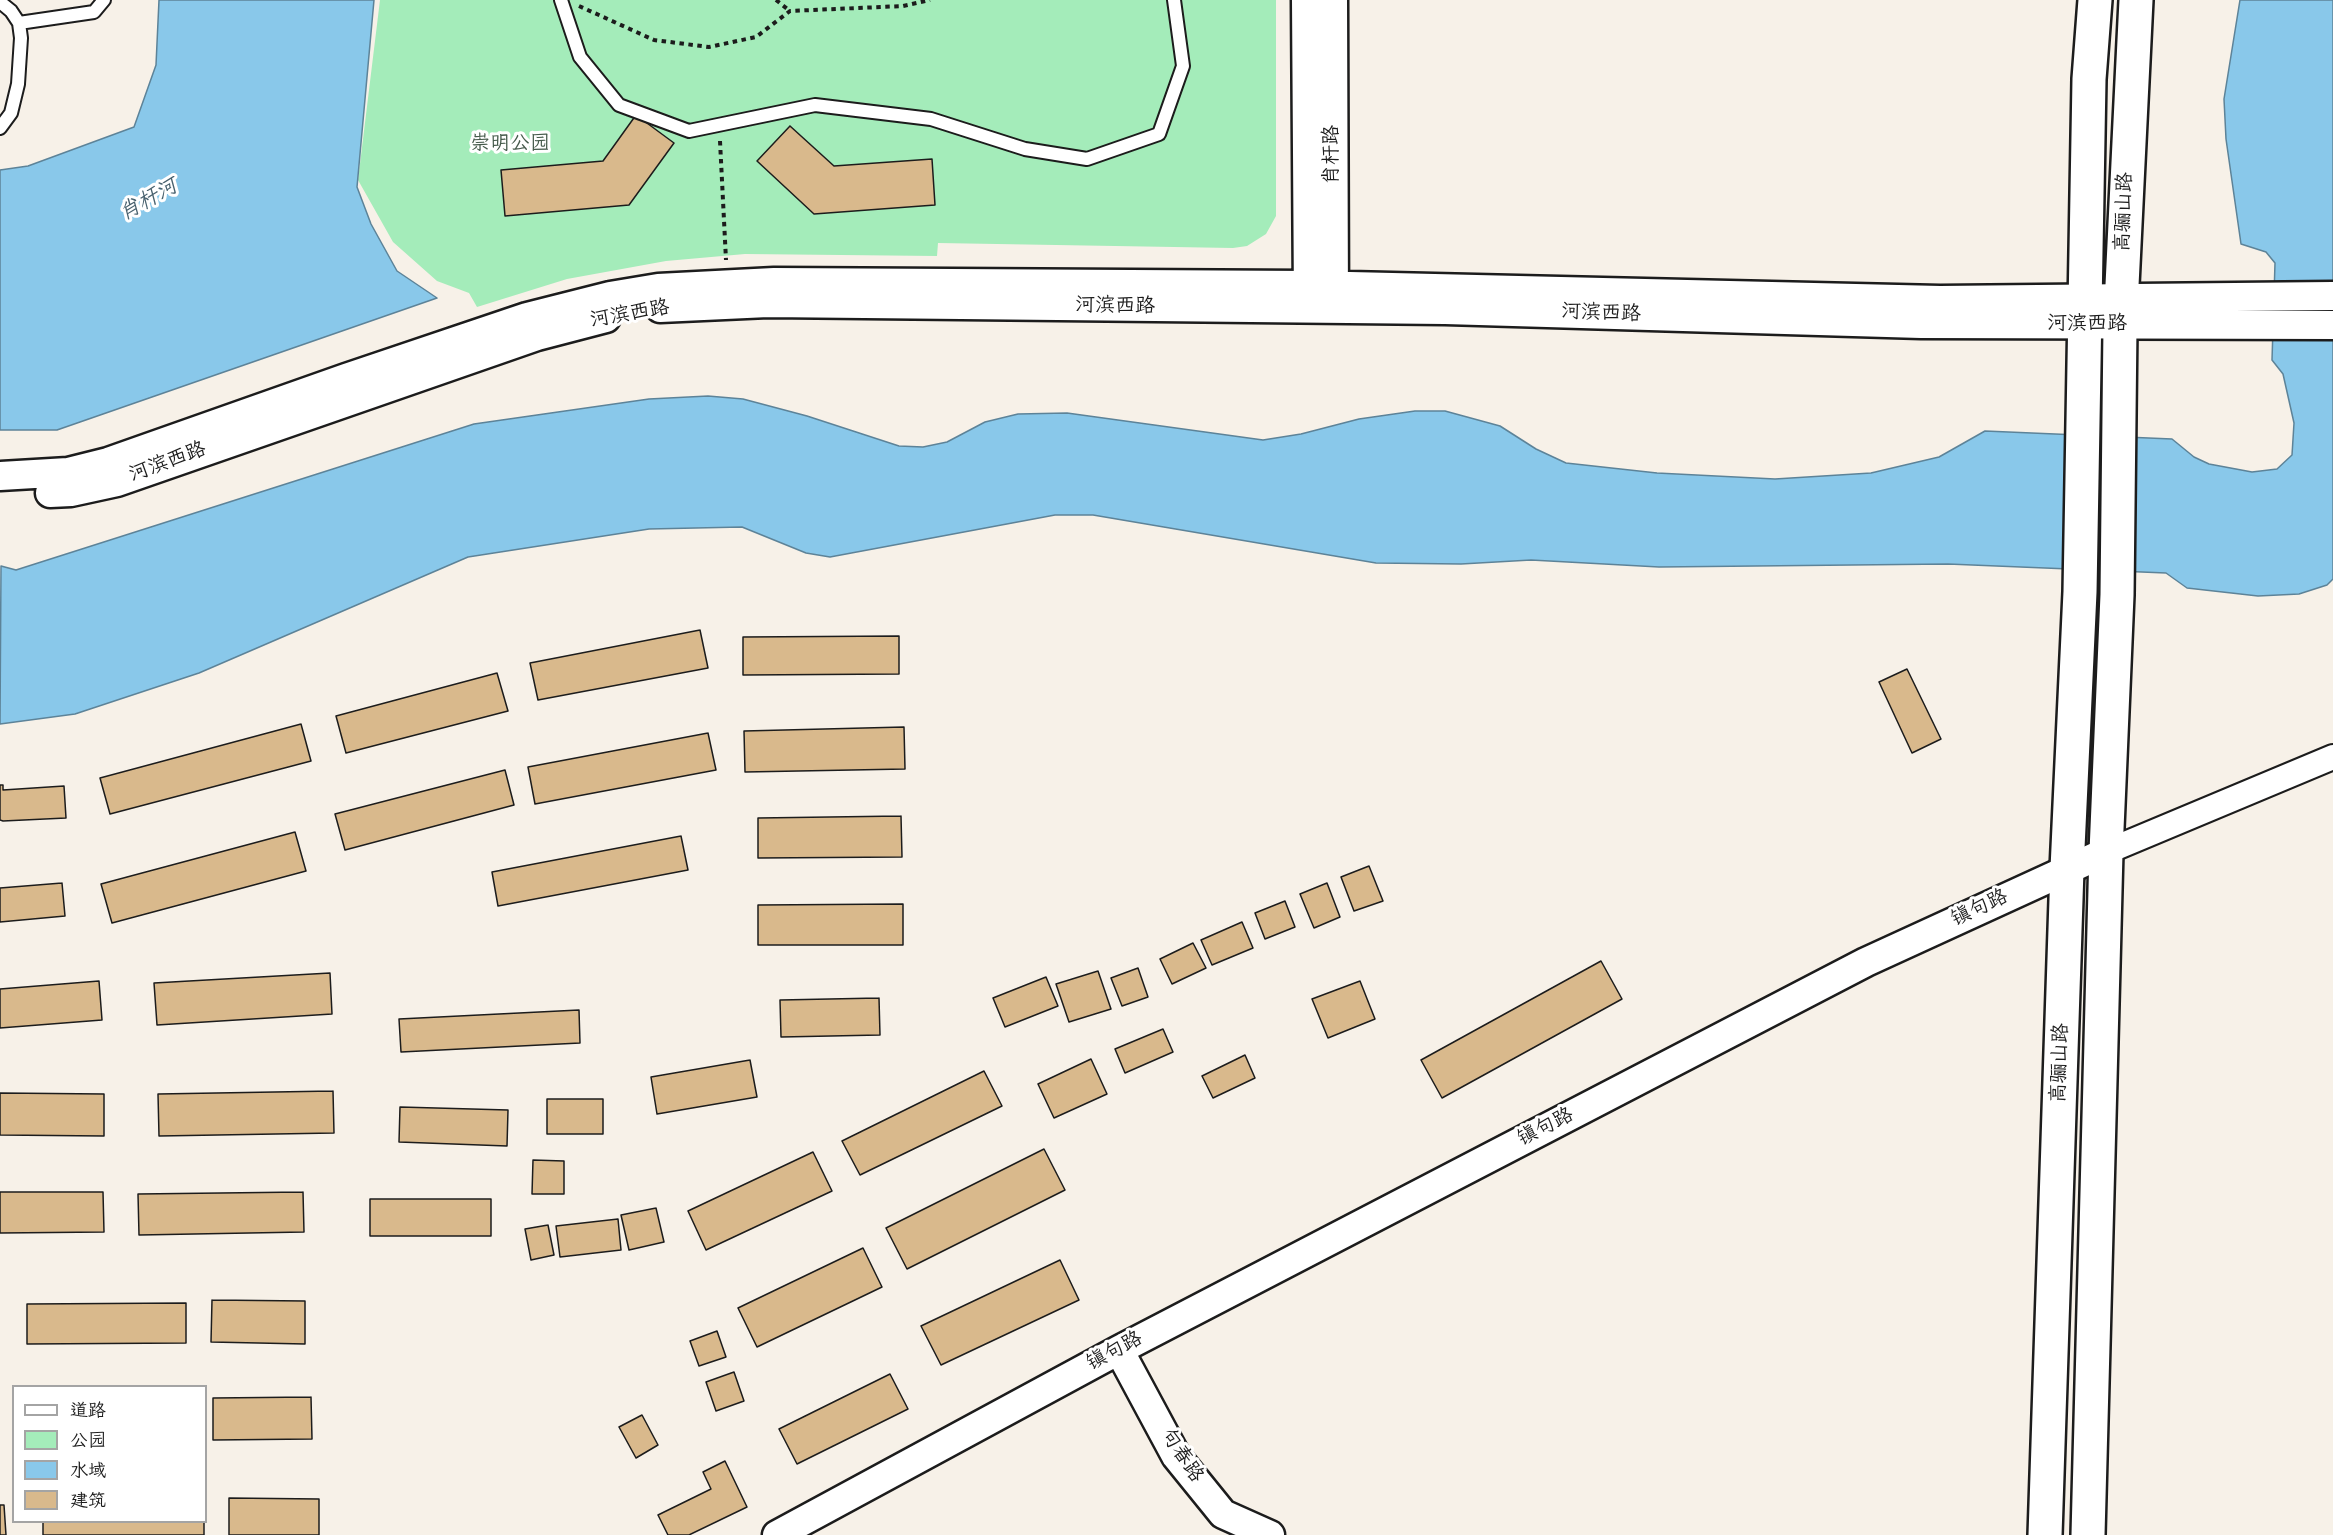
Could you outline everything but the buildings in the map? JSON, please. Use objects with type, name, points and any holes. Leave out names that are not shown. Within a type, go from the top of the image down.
[{"type":"main road","name":"高骊山路","points":[[2045,1535],[2067,869],[2080,592],[2085,421],[2089,80],[2095,0]]},
{"type":"main road","name":"高骊山路","points":[[2088,1535],[2106,852],[2117,595],[2121,312],[2136,0]]},
{"type":"street","name":"肖杆路","points":[[1306,0],[1321,298]]},
{"type":"street","name":"肖杆路","points":[[1321,298],[1333,0]]},
{"type":"street","name":"河滨西路","points":[[0,476],[68,472],[108,462],[527,317],[610,296],[648,290],[797,282],[1321,298]]},
{"type":"street","name":"河滨西路","points":[[2121,312],[2256,296],[2333,296]]},
{"type":"street","name":"河滨西路","points":[[0,494],[70,492],[117,482],[537,336],[611,316],[662,307],[768,303],[1321,298],[1940,300],[2085,312],[2121,312],[2259,325],[2333,325]]},
{"type":"street","name":"镇句路","points":[[777,1535],[1119,1350],[1866,962],[2067,869],[2333,758]]},
{"type":"street","name":"句春路","points":[[1119,1350],[1176,1456],[1227,1524],[1270,1535]]},
{"type":"lane","points":[[18,23],[94,12],[104,0]]},
{"type":"lane","points":[[561,0],[580,57],[619,105],[689,131],[815,105],[932,118],[1025,149],[1086,159],[1159,134],[1183,66],[1174,0]]},
{"type":"lane","points":[[0,2],[11,11],[18,23],[21,38],[18,84],[12,113],[0,128]]},
{"type":"path","points":[[776,0],[790,11]]},
{"type":"path","points":[[575,4],[654,40],[709,47],[756,37],[790,11],[903,6],[930,0]]},
{"type":"path","points":[[719,126],[728,284]]},
{"type":"green space","name":"崇明公园","points":[[380,0],[1276,0],[1276,216],[1266,234],[1247,246],[1233,248],[938,243],[937,256],[745,254],[666,261],[567,279],[477,307],[469,293],[437,281],[393,242],[358,180]]},
{"type":"water","name":"肖杆河","points":[[159,0],[374,0],[357,187],[371,224],[397,271],[437,298],[57,430],[0,430],[0,170],[28,166],[134,127],[156,65]]},
{"type":"water","points":[[2240,0],[2333,0],[2333,579],[2327,585],[2299,594],[2258,596],[2187,588],[2166,573],[1948,564],[1659,567],[1531,560],[1461,564],[1376,563],[1093,515],[1055,515],[830,557],[806,553],[742,527],[649,529],[468,557],[199,673],[75,714],[0,724],[1,566],[16,570],[474,424],[649,399],[708,396],[743,399],[807,416],[899,446],[923,447],[947,442],[985,422],[1018,414],[1067,413],[1263,440],[1301,434],[1359,419],[1415,411],[1445,411],[1500,426],[1536,449],[1566,463],[1657,473],[1775,479],[1871,473],[1939,457],[1985,431],[2172,439],[2194,457],[2209,464],[2252,472],[2277,469],[2292,455],[2294,423],[2283,374],[2272,360],[2275,263],[2266,252],[2241,244],[2226,139],[2224,99]]}]
